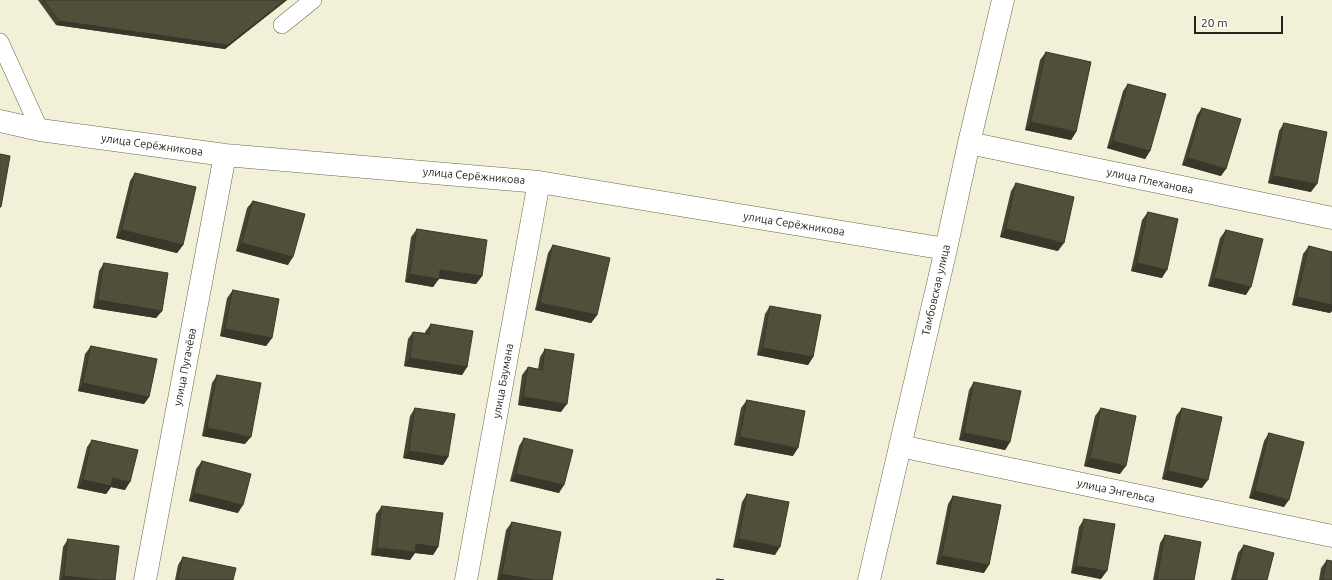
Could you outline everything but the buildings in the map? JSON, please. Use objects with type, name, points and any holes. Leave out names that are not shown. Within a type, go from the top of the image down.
[{"type":"street","name":"Тамбовская улица","points":[[869,580],[1003,0]]},
{"type":"street","name":"улица Серёжникова","points":[[0,121],[40,130],[225,155],[539,182],[946,249]]},
{"type":"street","name":"улица Плеханова","points":[[969,143],[1332,218]]},
{"type":"street","name":"улица Пугачёва","points":[[145,580],[225,155]]},
{"type":"street","name":"улица Баумана","points":[[466,580],[539,182]]},
{"type":"street","name":"улица Энгельса","points":[[900,446],[1332,536]]},
{"type":"lane","points":[[282,25],[313,0]]},
{"type":"lane","points":[[0,42],[40,130]]}]
